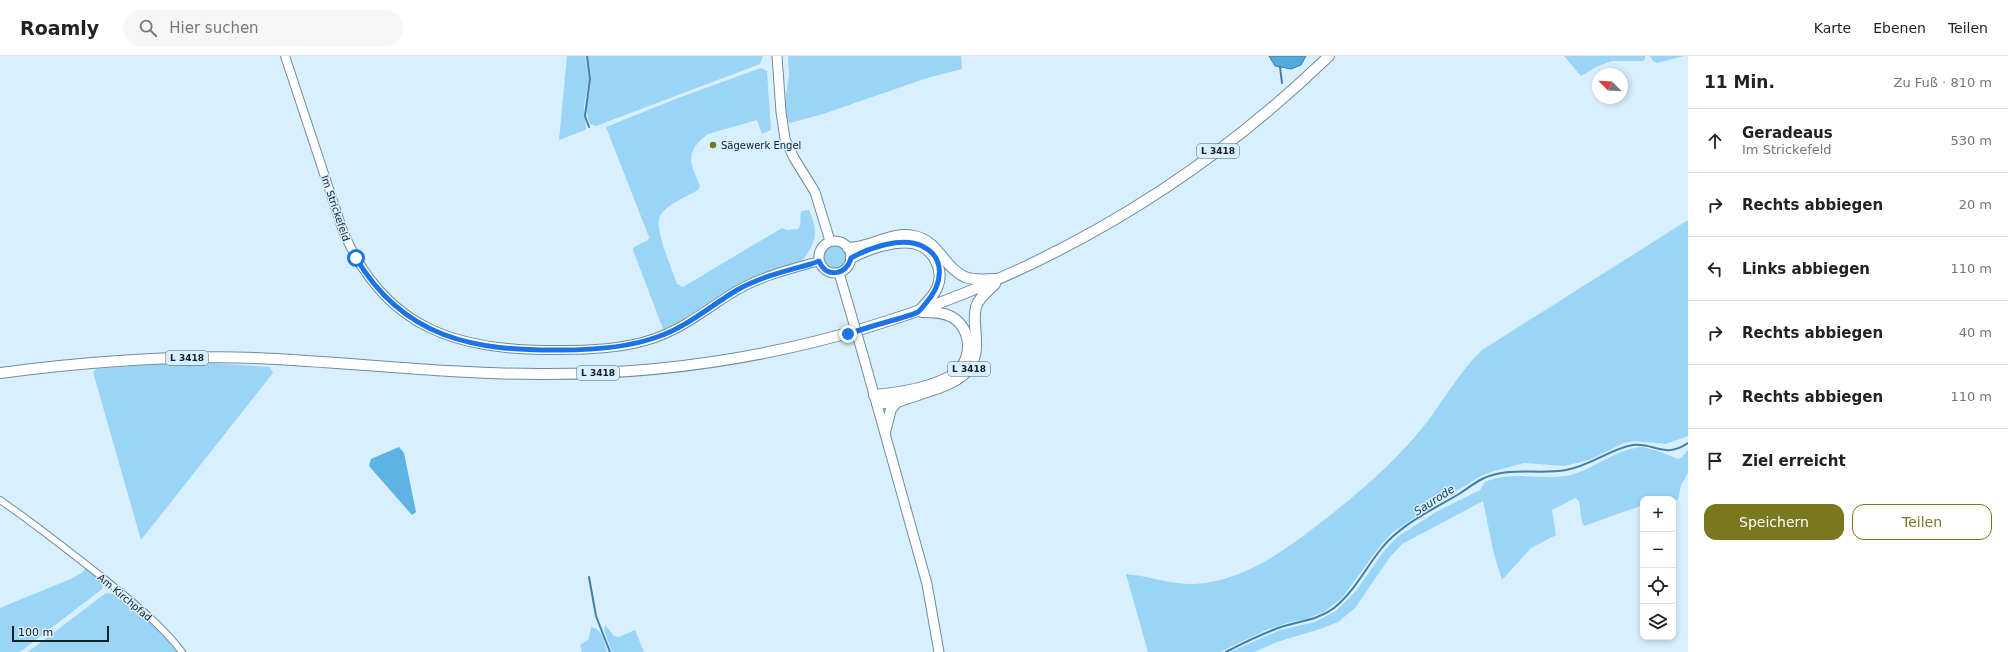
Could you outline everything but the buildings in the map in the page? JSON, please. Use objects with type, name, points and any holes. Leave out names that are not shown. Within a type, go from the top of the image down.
[{"type":"main road","points":[[777,56],[781,112],[785,140],[815,192],[830,241]]},
{"type":"main road","name":"L 3418","points":[[0,373],[105,361],[209,358],[286,360],[537,374],[647,370],[748,356],[848,334],[918,312],[1000,279],[1090,234],[1181,178],[1251,126],[1329,56]]},
{"type":"main road","name":"L 3418","points":[[850,253],[859,247],[891,237],[913,236],[932,244],[954,269],[964,276],[976,279],[1000,279]]},
{"type":"main road","points":[[830,241],[840,242],[850,253],[847,267],[839,273],[829,272],[821,266],[819,261],[819,251],[826,243],[830,241]]},
{"type":"main road","points":[[850,253],[864,252],[897,243],[914,243],[929,251],[938,266],[939,282],[932,296],[918,312]]},
{"type":"main road","points":[[839,273],[927,584],[939,652]]},
{"type":"main road","name":"L 3418","points":[[875,399],[890,403],[898,401],[952,384],[968,370],[975,356],[976,348],[976,306],[980,298],[1000,279]]},
{"type":"main road","name":"L 3418","points":[[875,399],[944,379],[958,371],[963,365],[969,343],[961,325],[945,314],[918,312]]},
{"type":"main road","points":[[885,432],[891,409],[898,401]]},
{"type":"street","name":"Im Strickefeld","points":[[285,56],[342,226],[356,258],[376,288],[400,310],[421,324],[453,339],[482,346],[527,350],[587,349],[637,343],[679,328],[750,284],[819,261]]},
{"type":"street","name":"Am Kirchpfad","points":[[0,500],[63,546],[143,611],[182,652]]},
{"type":"shaded area","points":[[567,56],[585,56],[589,79],[584,106],[586,128],[585,130],[559,140]]},
{"type":"shaded area","points":[[588,56],[763,56],[760,64],[596,126],[590,124],[587,114],[591,84]]},
{"type":"shaded area","points":[[788,56],[961,56],[962,69],[927,78],[823,114],[790,123],[785,113],[785,100],[789,75]]},
{"type":"shaded area","points":[[1269,56],[1306,56],[1301,65],[1291,69],[1275,66]]},
{"type":"shaded area","points":[[1564,56],[1645,56],[1643,61],[1612,61],[1592,68],[1581,76]]},
{"type":"shaded area","points":[[1650,56],[1684,56],[1657,63],[1653,61]]},
{"type":"shaded area","points":[[761,68],[767,71],[771,130],[762,134],[757,120],[708,134],[700,140],[692,152],[691,158],[700,186],[698,190],[667,208],[660,216],[659,229],[661,239],[677,284],[683,287],[782,228],[787,230],[798,229],[802,211],[809,210],[814,224],[815,236],[811,247],[803,260],[748,279],[726,291],[685,318],[663,329],[633,250],[634,247],[648,240],[649,237],[606,127],[678,98]]},
{"type":"shaded area","points":[[1688,220],[1688,436],[1666,444],[1635,441],[1624,443],[1589,460],[1564,466],[1524,463],[1481,476],[1433,505],[1393,532],[1380,546],[1342,598],[1324,612],[1303,620],[1290,622],[1266,630],[1220,652],[1148,652],[1126,574],[1169,582],[1195,584],[1232,576],[1266,561],[1282,551],[1328,517],[1376,477],[1398,455],[1427,422],[1465,369],[1482,350]]},
{"type":"shaded area","points":[[835,245],[844,248],[847,257],[844,266],[835,269],[826,266],[823,257],[826,248]]},
{"type":"shaded area","points":[[210,363],[270,367],[273,373],[141,540],[93,372],[96,369],[155,364]]},
{"type":"shaded area","points":[[399,447],[404,453],[416,512],[412,515],[369,466],[371,459]]},
{"type":"shaded area","points":[[1642,447],[1658,451],[1678,459],[1688,450],[1688,473],[1681,485],[1678,500],[1676,500],[1676,496],[1640,496],[1640,506],[1584,526],[1579,501],[1575,498],[1552,510],[1556,535],[1531,548],[1502,580],[1494,554],[1483,501],[1402,544],[1390,557],[1355,608],[1338,622],[1277,642],[1254,652],[1230,652],[1280,630],[1315,622],[1336,611],[1356,591],[1384,551],[1397,537],[1436,512],[1480,490],[1485,482],[1496,478],[1517,476],[1560,477],[1571,475],[1623,451]]},
{"type":"shaded area","points":[[85,568],[101,580],[103,584],[102,589],[20,652],[0,652],[0,608],[73,578],[83,572]]},
{"type":"shaded area","points":[[106,593],[118,595],[156,627],[178,652],[28,652]]},
{"type":"shaded area","points":[[605,625],[614,636],[619,637],[635,630],[644,652],[612,652],[604,630]]},
{"type":"shaded area","points":[[591,627],[595,628],[601,633],[607,652],[582,652],[580,645],[589,639]]},
{"type":"waterway","points":[[587,56],[590,79],[585,116],[589,127]]},
{"type":"waterway","points":[[1280,67],[1282,83]]},
{"type":"waterway","name":"Saurode","points":[[1226,652],[1271,631],[1321,616],[1334,608],[1348,595],[1381,549],[1398,532],[1417,518],[1482,479],[1502,473],[1555,471],[1575,468],[1617,450],[1633,445],[1673,450],[1688,443]]},
{"type":"waterway","points":[[589,577],[596,616],[610,652]]},
{"type":"place","name":"Sägewerk Engel","points":[[713,145]]},
{"type":"route","points":[[356,258],[361,268],[376,288],[387,299],[410,318],[442,335],[466,343],[497,348],[566,350],[615,347],[656,338],[690,322],[737,290],[766,277],[819,261],[824,270],[839,273],[847,267],[851,258],[859,253],[880,247],[897,243],[914,243],[929,251],[934,257],[938,266],[940,274],[939,282],[937,290],[918,312],[848,334]]}]
